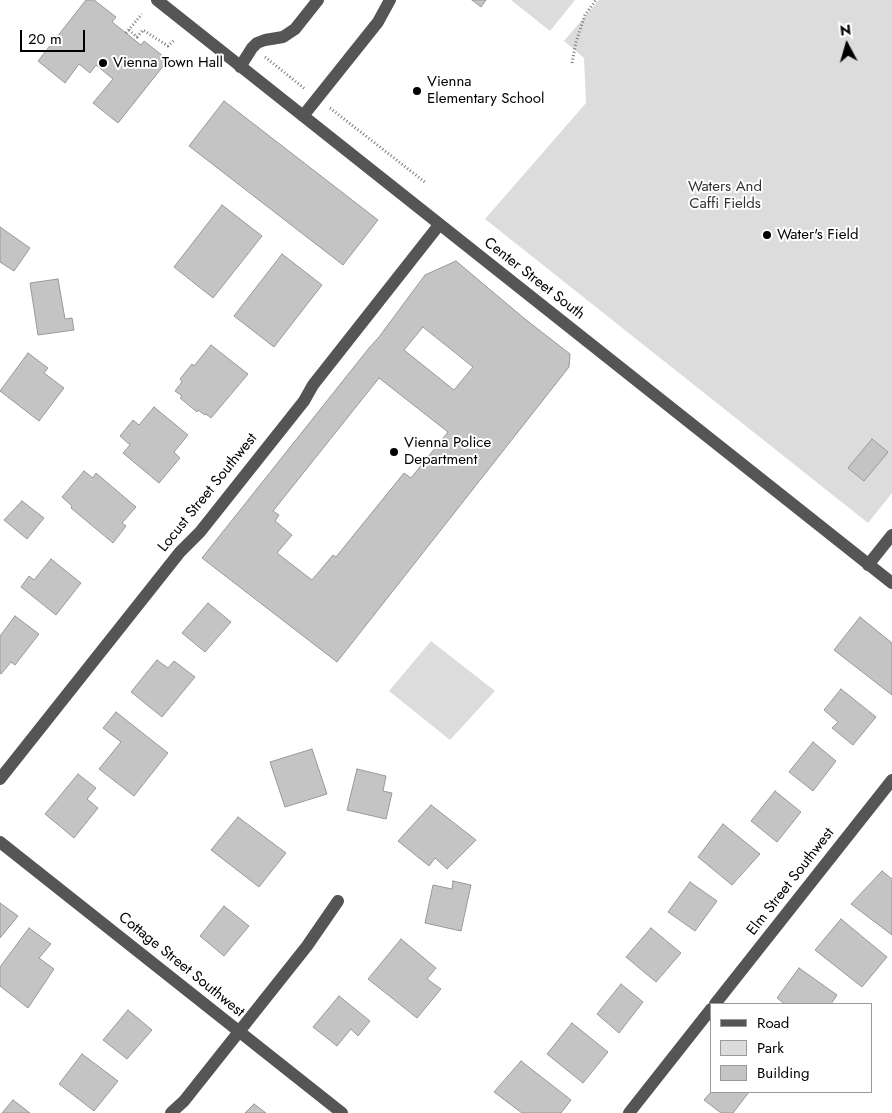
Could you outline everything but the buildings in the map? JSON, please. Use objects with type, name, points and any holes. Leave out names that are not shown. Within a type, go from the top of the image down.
[{"type":"street","name":"Center Street South","points":[[157,0],[892,584]]},
{"type":"street","points":[[240,67],[256,43],[283,37],[295,30],[318,0]]},
{"type":"street","points":[[302,116],[378,22],[390,0]]},
{"type":"street","name":"Locust Street Southwest","points":[[0,779],[180,552],[200,532],[304,401],[313,385],[439,225]]},
{"type":"street","points":[[868,565],[892,535]]},
{"type":"street","name":"Elm Street Southwest","points":[[716,1003],[892,780]]},
{"type":"street","name":"Cottage Street Southwest","points":[[0,842],[342,1113]]},
{"type":"street","points":[[171,1113],[184,1101],[307,946],[338,901]]},
{"type":"street","points":[[628,1113],[710,1010]]},
{"type":"path","points":[[572,64],[576,42],[585,15],[596,0]]},
{"type":"path","points":[[142,14],[127,32],[137,37],[144,30],[168,46],[174,40]]},
{"type":"path","points":[[263,56],[426,183]]},
{"type":"green space","points":[[511,0],[575,0],[550,31]]},
{"type":"green space","name":"Waters And Caffi Fields","points":[[599,0],[892,0],[892,493],[868,523],[485,219],[586,103],[584,58],[564,41]]},
{"type":"green space","points":[[431,641],[495,691],[450,740],[389,691]]},
{"type":"place","name":"Vienna Town Hall","points":[[103,63]]},
{"type":"place","name":"Vienna Elementary School","points":[[417,91]]},
{"type":"place","name":"Water's Field","points":[[767,235]]},
{"type":"place","name":"Vienna Police Department","points":[[394,452]]}]
